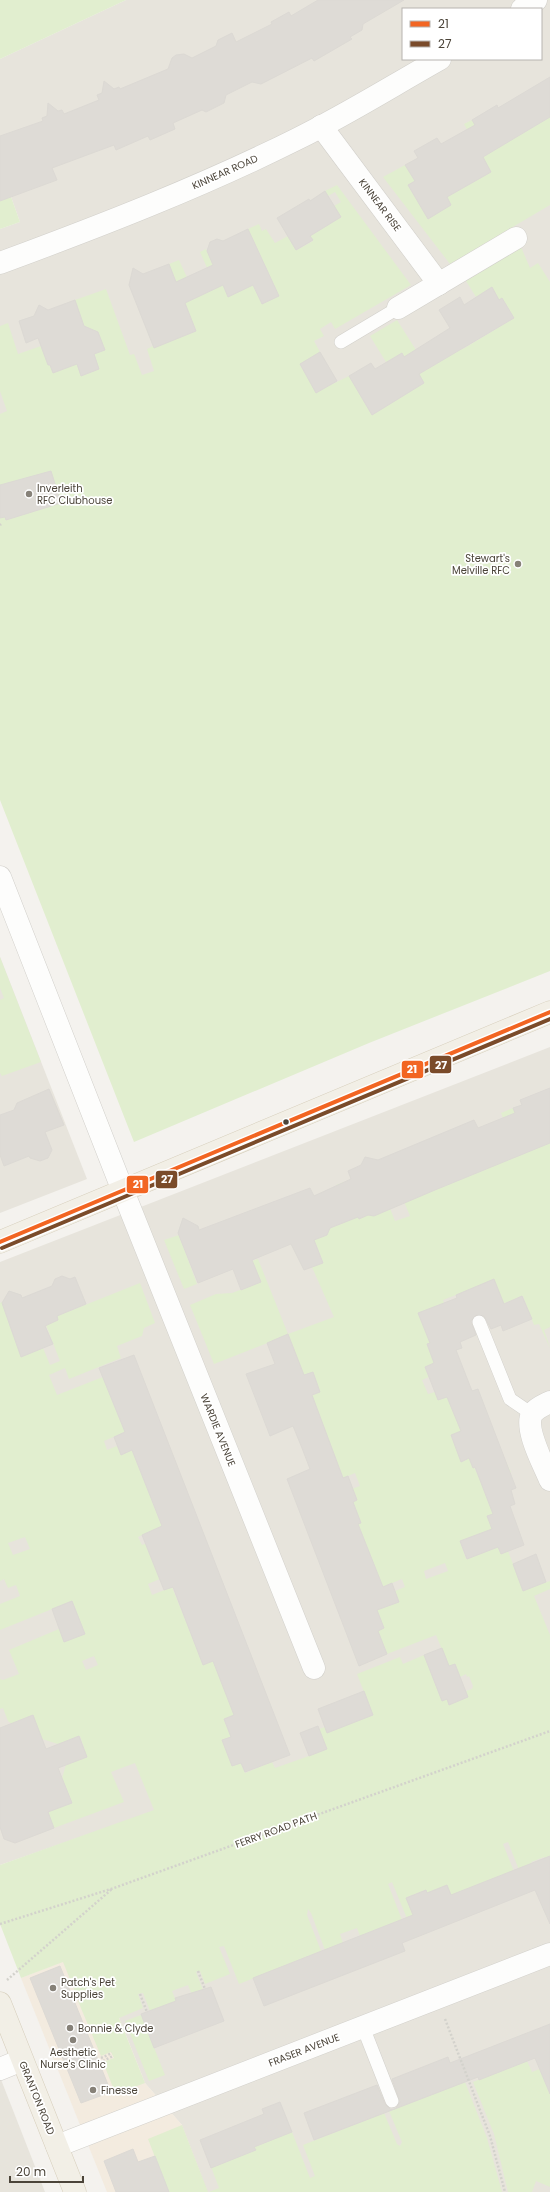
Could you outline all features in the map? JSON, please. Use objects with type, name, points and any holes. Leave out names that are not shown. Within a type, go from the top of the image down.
[{"type":"main road","points":[[0,1242],[550,1012]]},
{"type":"main road","name":"GRANTON ROAD","points":[[0,2003],[75,2192]]},
{"type":"street","points":[[524,8],[536,0]]},
{"type":"street","name":"KINNEAR ROAD","points":[[0,263],[218,176],[321,126],[438,60]]},
{"type":"street","name":"KINNEAR RISE","points":[[321,126],[439,284]]},
{"type":"street","points":[[398,308],[516,238]]},
{"type":"street","name":"WARDIE AVENUE","points":[[0,877],[123,1191],[314,1668]]},
{"type":"street","points":[[550,1402],[532,1414],[530,1420],[532,1436],[550,1480]]},
{"type":"street","name":"FRASER AVENUE","points":[[57,2146],[550,1954]]},
{"type":"street","points":[[0,2068],[22,2060]]},
{"type":"lane","points":[[341,342],[398,308]]},
{"type":"lane","points":[[479,1322],[510,1399],[532,1414]]},
{"type":"lane","points":[[364,2027],[392,2101]]},
{"type":"path","name":"FERRY ROAD PATH","points":[[0,1924],[114,1888],[550,1731]]},
{"type":"path","points":[[6,1981],[114,1888]]},
{"type":"path","points":[[198,1971],[205,1989]]},
{"type":"path","points":[[77,1997],[88,1993]]},
{"type":"path","points":[[140,1994],[147,2012]]},
{"type":"path","points":[[437,1998],[490,2136],[505,2192]]},
{"type":"path","points":[[102,2059],[113,2055]]},
{"type":"shaded area","points":[[126,0],[550,0],[550,323],[364,461],[0,476],[0,229],[20,222],[0,166],[0,59]]},
{"type":"shaded area","points":[[0,957],[87,1179],[0,1213]]},
{"type":"shaded area","points":[[550,1047],[550,1673],[0,1865],[0,1262]]},
{"type":"shaded area","points":[[550,1779],[550,2192],[164,2192],[182,2125],[145,2083],[92,1950]]},
{"type":"shaded area","points":[[92,1950],[145,2083],[182,2125],[202,2177],[164,2192],[107,2192],[21,1978]]},
{"type":"shaded area","points":[[0,2077],[45,2192],[0,2192]]},
{"type":"green space","points":[[0,0],[126,0],[0,59]]},
{"type":"green space","points":[[550,115],[550,205],[450,264],[383,177],[405,165],[415,181],[408,185],[428,218],[451,205],[438,182],[470,184],[491,172],[464,124],[472,120],[491,152]]},
{"type":"green space","points":[[0,166],[20,222],[0,229]]},
{"type":"green space","points":[[337,185],[411,285],[335,329],[331,322],[320,329],[324,336],[314,341],[320,352],[300,364],[316,392],[349,376],[372,415],[424,383],[413,364],[410,366],[402,353],[386,362],[370,336],[397,320],[428,369],[454,353],[450,328],[463,349],[514,318],[502,298],[499,300],[492,287],[476,297],[466,281],[521,247],[530,268],[538,263],[550,282],[550,971],[369,1043],[134,1142],[0,800],[0,414],[7,411],[0,391],[0,326],[8,323],[18,354],[41,346],[53,372],[63,369],[74,356],[81,376],[99,369],[94,354],[101,351],[98,343],[100,338],[98,332],[94,330],[86,333],[75,300],[106,289],[130,355],[134,354],[142,375],[154,371],[147,349],[153,346],[146,328],[170,318],[178,338],[196,331],[169,264],[179,260],[196,297],[216,288],[200,252],[206,249],[228,296],[253,285],[262,304],[279,296],[248,229],[259,224],[262,231],[266,229],[275,243],[288,236],[297,250],[313,241],[310,236],[341,217],[334,206],[341,202],[335,192],[328,196],[325,191]]},
{"type":"green space","points":[[0,957],[41,1062],[2,1076],[0,1073],[0,1000],[4,998],[0,988]]},
{"type":"green space","points":[[513,1108],[529,1147],[538,1143],[540,1147],[550,1143],[550,1327],[544,1330],[550,1348],[539,1324],[534,1325],[523,1296],[502,1304],[494,1280],[443,1300],[444,1303],[430,1343],[427,1344],[434,1363],[425,1367],[429,1377],[422,1380],[428,1394],[435,1392],[438,1400],[447,1397],[468,1421],[462,1462],[469,1458],[477,1473],[506,1462],[511,1472],[482,1483],[498,1527],[460,1541],[466,1559],[498,1547],[501,1553],[508,1551],[523,1590],[550,1581],[550,1589],[534,1596],[550,1635],[550,1863],[547,1864],[544,1857],[531,1862],[534,1870],[521,1875],[508,1842],[503,1844],[521,1889],[451,1895],[447,1885],[427,1893],[426,1890],[407,1897],[421,1935],[415,1938],[392,1882],[388,1884],[402,1920],[360,1936],[357,1928],[340,1934],[343,1943],[325,1950],[311,1913],[308,1909],[307,1915],[321,1951],[239,1984],[224,1946],[219,1947],[230,1974],[205,1984],[200,1971],[196,1972],[203,1990],[192,1995],[188,1985],[172,1991],[176,2001],[150,2011],[143,1993],[138,1994],[143,2008],[119,2018],[145,2083],[118,2093],[114,2090],[103,2062],[114,2058],[111,2052],[101,2056],[78,2001],[89,1996],[87,1990],[76,1994],[63,1962],[21,1978],[0,1924],[0,1865],[154,1810],[135,1763],[111,1772],[124,1802],[54,1828],[48,1815],[51,1807],[58,1808],[72,1803],[62,1778],[66,1765],[87,1757],[80,1736],[58,1744],[42,1739],[33,1715],[18,1721],[14,1726],[8,1721],[3,1708],[0,1709],[0,1679],[3,1680],[19,1674],[9,1650],[59,1629],[64,1642],[85,1634],[72,1601],[0,1630],[0,1604],[20,1596],[16,1585],[8,1588],[4,1579],[0,1581],[0,1303],[2,1302],[11,1323],[9,1324],[21,1356],[43,1348],[50,1365],[60,1361],[46,1325],[58,1320],[56,1314],[66,1303],[70,1311],[140,1283],[155,1323],[144,1328],[142,1336],[117,1346],[121,1358],[69,1379],[65,1368],[49,1375],[57,1395],[113,1373],[106,1385],[125,1432],[104,1441],[107,1450],[117,1446],[121,1455],[132,1450],[162,1526],[138,1537],[142,1545],[154,1540],[178,1571],[148,1584],[152,1595],[172,1587],[203,1664],[215,1660],[234,1715],[224,1720],[231,1737],[222,1740],[232,1766],[241,1763],[245,1773],[272,1762],[275,1768],[309,1756],[319,1729],[325,1727],[327,1732],[373,1715],[357,1674],[400,1657],[403,1664],[424,1655],[442,1701],[447,1699],[449,1704],[468,1697],[466,1691],[472,1689],[473,1686],[469,1676],[467,1677],[466,1674],[460,1677],[455,1664],[449,1666],[436,1635],[387,1654],[383,1644],[371,1634],[384,1628],[377,1610],[399,1602],[395,1591],[405,1587],[402,1579],[370,1592],[371,1558],[357,1525],[361,1523],[353,1502],[357,1500],[355,1493],[345,1497],[343,1492],[360,1486],[355,1473],[343,1478],[311,1396],[320,1392],[313,1372],[303,1375],[288,1335],[214,1364],[190,1305],[216,1294],[232,1293],[261,1282],[252,1261],[258,1259],[288,1334],[334,1317],[312,1267],[323,1262],[316,1244],[312,1241],[317,1236],[321,1237],[327,1235],[328,1229],[343,1223],[335,1204],[342,1201],[336,1185],[344,1182],[359,1218],[370,1214],[374,1216],[389,1206],[395,1221],[410,1216],[403,1199],[414,1168],[503,1118],[501,1113]],"holes":[[[25,1537],[30,1549],[13,1555],[8,1543]],[[445,1563],[448,1571],[426,1579],[424,1571]],[[94,1656],[98,1665],[86,1670],[82,1661]]]},
{"type":"green space","points":[[179,1235],[197,1284],[184,1289],[164,1240]]},
{"type":"green space","points":[[141,2015],[165,2075],[149,2081],[125,2021]]},
{"type":"green space","points":[[527,2061],[532,2072],[550,2065],[550,2187],[536,2181],[532,2192],[508,2192],[494,2134],[473,2082]]},
{"type":"green space","points":[[465,2082],[487,2138],[502,2192],[209,2192],[219,2188],[210,2164],[255,2150],[254,2147],[292,2132],[310,2178],[315,2176],[303,2145],[384,2113],[397,2144],[400,2146],[402,2142],[389,2111]]},
{"type":"green space","points":[[182,2125],[208,2192],[150,2192],[162,2175],[148,2139]]},
{"type":"building","points":[[318,0],[404,0],[363,24],[362,30],[350,37],[352,39],[314,61],[312,58],[261,84],[252,82],[226,95],[224,103],[206,112],[202,110],[173,123],[175,129],[150,140],[148,136],[116,150],[114,145],[52,168],[57,180],[0,201],[0,136],[43,121],[42,118],[47,116],[48,103],[58,111],[62,110],[64,114],[99,100],[97,95],[102,93],[104,81],[114,89],[119,87],[120,89],[168,69],[172,58],[176,55],[184,54],[192,58],[216,46],[218,40],[232,33],[236,42],[272,24],[271,22],[289,12],[291,16]]},
{"type":"building","points":[[550,77],[550,117],[483,157],[491,172],[447,197],[451,205],[428,219],[408,185],[415,181],[405,165],[418,158],[414,151],[437,138],[441,144],[475,125],[472,120],[497,105],[498,108]]},
{"type":"building","points":[[325,191],[341,217],[310,236],[313,240],[296,250],[277,218],[309,199],[310,201]]},
{"type":"building","points":[[248,229],[279,296],[262,304],[253,285],[228,297],[223,285],[185,303],[196,331],[154,348],[129,285],[133,268],[143,274],[169,264],[176,282],[213,265],[207,251],[210,242],[217,239],[223,241]]},
{"type":"building","points":[[492,287],[499,300],[502,298],[514,318],[419,374],[424,383],[372,415],[349,376],[371,363],[375,369],[402,353],[404,357],[450,328],[439,310],[460,297],[464,305]]},
{"type":"building","points":[[75,300],[84,326],[98,332],[105,350],[94,354],[99,369],[81,376],[77,364],[53,373],[50,365],[48,365],[38,338],[26,343],[19,321],[34,316],[39,305],[48,310]]},
{"type":"building","points":[[320,352],[337,381],[316,393],[300,364]]},
{"type":"building","name":"Inverleith RFC Clubhouse","points":[[51,471],[61,503],[6,520],[5,517],[0,518],[0,485]]},
{"type":"building","points":[[550,1088],[550,1143],[374,1216],[368,1215],[359,1219],[358,1217],[330,1228],[327,1235],[314,1240],[323,1263],[304,1270],[291,1244],[252,1260],[261,1282],[241,1290],[233,1269],[198,1283],[178,1233],[183,1218],[198,1226],[199,1230],[310,1188],[314,1196],[351,1179],[348,1171],[361,1165],[365,1157],[378,1160],[474,1120],[478,1128],[515,1113],[513,1108],[522,1105],[520,1100]]},
{"type":"building","points":[[49,1089],[64,1125],[45,1132],[52,1150],[48,1158],[40,1161],[30,1158],[29,1156],[4,1166],[0,1155],[0,1115],[14,1110],[17,1103]]},
{"type":"building","points":[[62,1276],[70,1279],[75,1277],[86,1304],[57,1316],[58,1320],[45,1326],[53,1344],[21,1357],[2,1303],[9,1291],[21,1295],[22,1298],[52,1286],[55,1279]]},
{"type":"building","points":[[494,1279],[504,1304],[522,1296],[532,1319],[503,1331],[501,1325],[491,1329],[484,1316],[476,1315],[471,1321],[476,1335],[460,1342],[462,1348],[456,1350],[472,1391],[478,1389],[516,1488],[511,1490],[515,1504],[510,1506],[524,1545],[501,1554],[498,1547],[467,1559],[460,1541],[492,1529],[487,1516],[493,1514],[475,1467],[473,1468],[469,1458],[461,1462],[451,1435],[461,1431],[447,1397],[438,1400],[425,1367],[434,1363],[427,1344],[430,1343],[418,1313],[457,1298],[456,1295]]},
{"type":"building","points":[[288,1334],[304,1375],[313,1372],[320,1392],[312,1395],[343,1478],[348,1476],[357,1500],[353,1502],[361,1523],[358,1524],[383,1587],[392,1583],[399,1602],[377,1610],[384,1628],[378,1631],[387,1654],[359,1666],[287,1479],[310,1469],[302,1448],[293,1426],[270,1436],[246,1374],[275,1364],[267,1343]]},
{"type":"building","points":[[134,1355],[290,1755],[245,1772],[241,1763],[232,1766],[222,1740],[231,1737],[224,1719],[234,1715],[213,1661],[203,1665],[173,1587],[164,1590],[142,1535],[162,1526],[132,1450],[121,1455],[114,1437],[125,1432],[99,1368]]},
{"type":"building","points":[[536,1554],[546,1582],[523,1591],[513,1564]]},
{"type":"building","points":[[72,1601],[85,1634],[64,1642],[52,1609]]},
{"type":"building","points":[[442,1648],[449,1666],[455,1664],[468,1697],[449,1705],[447,1699],[442,1701],[424,1655]]},
{"type":"building","points":[[364,1691],[373,1715],[327,1733],[318,1709]]},
{"type":"building","points":[[33,1715],[46,1749],[79,1736],[87,1757],[58,1768],[72,1803],[48,1812],[54,1828],[15,1843],[4,1839],[0,1827],[0,1728]]},
{"type":"building","points":[[318,1726],[327,1749],[309,1756],[300,1733]]},
{"type":"building","points":[[550,1856],[550,1924],[535,1890],[402,1943],[405,1951],[264,2006],[253,1978],[413,1915],[406,1898],[426,1890],[427,1893],[447,1885],[451,1895]]},
{"type":"building","points":[[60,1966],[111,2092],[81,2103],[30,1978]]},
{"type":"building","points":[[211,1987],[224,2021],[154,2048],[141,2014],[176,2001],[175,1998]]},
{"type":"building","points":[[550,2024],[550,2094],[535,2058],[479,2080],[478,2077],[395,2109],[400,2102],[392,2079],[448,2057],[450,2063]]},
{"type":"building","points":[[377,2085],[385,2104],[390,2109],[395,2109],[314,2140],[304,2113]]},
{"type":"building","points":[[280,2102],[292,2132],[254,2147],[256,2150],[211,2168],[200,2140],[264,2114],[262,2109]]},
{"type":"building","points":[[133,2149],[138,2162],[155,2156],[169,2192],[116,2192],[104,2161]]},
{"type":"transit line","name":"21","points":[[0,1242],[550,1012]]},
{"type":"transit line","name":"27","points":[[2,1248],[550,1019]]},
{"type":"place","name":"Inverleith RFC Clubhouse","points":[[29,494]]},
{"type":"place","name":"Stewart's Melville RFC","points":[[518,564]]},
{"type":"place","name":"Patch's Pet Supplies","points":[[53,1988]]},
{"type":"place","name":"Bonnie & Clyde","points":[[70,2028]]},
{"type":"place","name":"Aesthetic Nurse's Clinic","points":[[73,2040]]},
{"type":"place","name":"Finesse","points":[[93,2090]]}]
